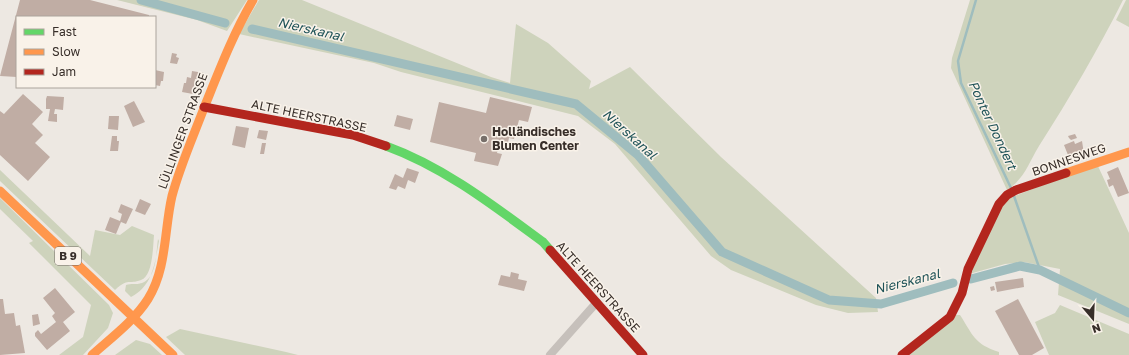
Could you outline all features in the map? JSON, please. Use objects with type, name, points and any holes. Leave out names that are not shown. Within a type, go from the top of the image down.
[{"type":"street","name":"LÜLLINGER STRASSE","points":[[92,355],[133,318],[148,298],[156,280],[171,197],[183,160],[229,47],[253,0]]},
{"type":"street","name":"ALTE HEERSTRASSE","points":[[204,107],[352,135],[402,152],[471,190],[543,242],[644,355]]},
{"type":"street","name":"BONNESWEG","points":[[902,355],[950,317],[962,293],[968,269],[999,204],[1007,195],[1016,190],[1129,152]]},
{"type":"street","name":"B 9","points":[[0,191],[173,355]]},
{"type":"street","points":[[550,355],[597,302]]},
{"type":"green space","points":[[117,0],[247,0],[227,31],[197,20]]},
{"type":"green space","points":[[259,0],[302,0],[491,77],[510,83],[516,24],[548,43],[591,81],[589,89],[630,67],[721,157],[876,298],[878,312],[848,313],[816,305],[731,270],[711,256],[615,144],[578,116],[401,72],[374,63],[239,34]]},
{"type":"green space","points":[[970,0],[1123,0],[1083,74],[1026,170],[1018,181],[1007,190],[951,68],[952,58]]},
{"type":"green space","points":[[1126,0],[1129,0],[1129,27],[1116,20]]},
{"type":"green space","points":[[1097,164],[1129,233],[1129,324],[1058,295],[1060,269],[1024,262],[1005,264],[969,274],[997,203]]},
{"type":"green space","points":[[0,170],[90,256],[95,230],[120,235],[132,226],[154,235],[152,260],[148,273],[141,280],[126,282],[115,290],[0,181]]},
{"type":"green space","points":[[0,198],[109,305],[113,313],[108,328],[83,355],[59,355],[83,337],[91,305],[29,243],[33,241],[0,209]]},
{"type":"green space","points":[[158,239],[159,241],[156,257],[157,244]]},
{"type":"green space","points":[[150,276],[144,287],[131,297],[125,291],[126,285],[142,283]]},
{"type":"green space","points":[[1060,305],[1129,334],[1129,355],[1049,355],[1035,322],[1055,313]]},
{"type":"green space","points":[[956,315],[960,315],[971,333],[979,342],[984,346],[999,352],[999,355],[905,355]]},
{"type":"green space","points":[[180,329],[298,355],[185,355],[166,337]]},
{"type":"green space","points":[[136,340],[150,344],[162,355],[115,355]]},
{"type":"building","points":[[20,0],[90,0],[149,15],[16,16],[16,77],[0,76]]},
{"type":"building","points":[[172,53],[177,54],[176,57],[179,58],[177,64],[170,63]]},
{"type":"building","points":[[156,70],[164,72],[163,81],[161,81],[160,86],[156,85]]},
{"type":"building","points":[[192,71],[204,73],[203,80],[195,79],[193,94],[182,92],[187,77],[191,78]]},
{"type":"building","points":[[23,94],[43,112],[32,124],[43,135],[35,143],[50,157],[28,181],[0,155],[0,111],[4,114]]},
{"type":"building","points":[[47,96],[64,97],[63,110],[55,109],[54,114],[57,114],[57,122],[48,121],[50,109],[46,109]]},
{"type":"building","points":[[490,97],[532,107],[528,122],[519,120],[514,139],[509,138],[507,147],[499,145],[497,153],[502,154],[498,166],[474,161],[476,153],[430,142],[439,102],[486,113]]},
{"type":"building","points":[[134,101],[145,122],[133,127],[124,106]]},
{"type":"building","points":[[397,115],[413,119],[410,130],[394,126]]},
{"type":"building","points":[[109,116],[119,116],[118,130],[108,129]]},
{"type":"building","points":[[236,126],[249,128],[245,148],[232,145]]},
{"type":"building","points":[[259,130],[268,131],[266,140],[257,138]]},
{"type":"building","points":[[1075,134],[1077,138],[1071,140],[1068,136]]},
{"type":"building","points":[[112,136],[117,136],[117,141],[119,141],[118,151],[110,151]]},
{"type":"building","points":[[1074,141],[1075,144],[1082,141],[1084,154],[1070,160],[1064,145]]},
{"type":"building","points":[[262,143],[266,143],[264,154],[260,154]]},
{"type":"building","points":[[1118,167],[1129,193],[1118,197],[1113,185],[1109,187],[1107,180],[1110,179],[1107,172]]},
{"type":"building","points":[[407,168],[419,172],[415,183],[408,180],[405,189],[398,186],[396,190],[389,188],[395,174],[403,178]]},
{"type":"building","points":[[140,199],[151,204],[145,215],[135,211]]},
{"type":"building","points":[[121,204],[133,209],[126,224],[121,222],[116,234],[105,230],[110,217],[120,221],[122,214],[118,212]]},
{"type":"building","points":[[511,272],[519,274],[518,279],[527,281],[524,291],[498,285],[501,275],[510,277]]},
{"type":"building","points":[[1023,278],[1024,287],[997,292],[995,282]]},
{"type":"building","points":[[994,286],[995,290],[991,291],[990,287]]},
{"type":"building","points":[[55,288],[75,312],[63,322],[70,331],[47,350],[35,336],[35,333],[38,330],[41,334],[56,322],[52,316],[55,313],[43,298]]},
{"type":"building","points":[[0,299],[3,299],[5,314],[14,313],[16,326],[20,325],[25,353],[0,355]]},
{"type":"building","points":[[1018,299],[1044,348],[1032,355],[1019,355],[995,311]]},
{"type":"building","points":[[38,314],[40,324],[33,326],[32,315]]},
{"type":"waterway","name":"Nierskanal","points":[[141,0],[225,23]]},
{"type":"waterway","name":"Ponter Dondert","points":[[976,0],[958,61],[961,83],[1011,188]]},
{"type":"waterway","name":"Nierskanal","points":[[252,29],[576,104],[638,155],[722,252],[829,300],[881,304],[953,283]]},
{"type":"waterway","name":"Ponter Dondert","points":[[1014,196],[1040,270]]},
{"type":"waterway","name":"Nierskanal","points":[[971,279],[1020,266],[1040,270],[1129,313]]},
{"type":"traffic: fast","points":[[386,146],[428,165],[468,188],[543,242],[550,250]]},
{"type":"traffic: slow","points":[[92,355],[136,315],[148,299],[154,287],[162,262],[169,209],[179,174],[227,53],[253,0]]},
{"type":"traffic: slow","points":[[1066,173],[1129,152]]},
{"type":"traffic: slow","points":[[0,191],[173,355]]},
{"type":"traffic: jam","points":[[204,107],[353,135],[386,146]]},
{"type":"traffic: jam","points":[[902,355],[950,317],[962,293],[968,269],[999,204],[1007,195],[1016,190],[1066,173]]},
{"type":"traffic: jam","points":[[550,250],[643,355]]},
{"type":"place","name":"Holländisches Blumen Center","points":[[484,139]]}]
